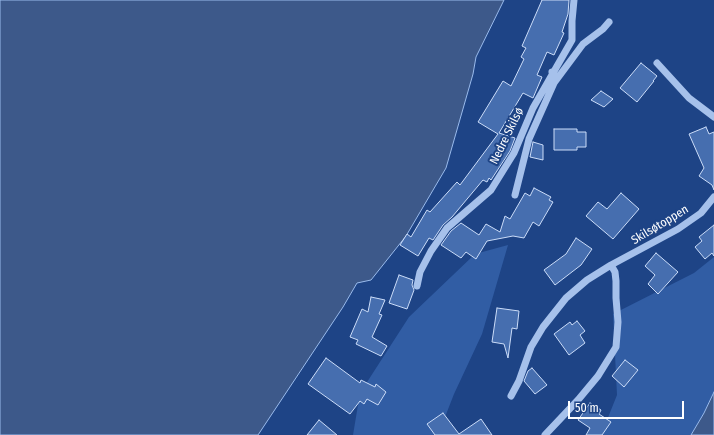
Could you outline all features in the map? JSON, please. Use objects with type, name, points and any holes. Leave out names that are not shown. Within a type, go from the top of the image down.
[{"type":"street","name":"Nedre Skilsø","points":[[418,286],[420,272],[430,251],[447,228],[491,190],[514,154],[533,108],[552,72],[572,40],[574,0]]},
{"type":"street","points":[[515,195],[529,139],[554,83],[583,44],[603,29],[609,22]]},
{"type":"street","points":[[657,63],[689,98],[714,117]]},
{"type":"street","points":[[552,72],[554,83]]},
{"type":"street","name":"Skilsøtoppen","points":[[511,396],[531,347],[543,327],[566,298],[587,280],[611,265],[678,229],[701,213],[714,197]]},
{"type":"street","points":[[545,435],[598,376],[616,347],[618,322],[616,281],[615,272],[611,265]]},
{"type":"shaded area","points":[[0,0],[504,0],[476,57],[473,74],[446,168],[406,236],[371,280],[357,283],[343,307],[258,435],[0,435]]},
{"type":"shaded area","points":[[508,245],[482,334],[454,394],[438,435],[353,435],[360,393],[409,317],[475,254]]},
{"type":"shaded area","points":[[714,257],[714,392],[691,435],[601,435],[617,395],[613,314],[694,273]]},
{"type":"shaded area","points":[[714,392],[714,435],[691,435],[704,413]]},
{"type":"building","points":[[542,0],[569,0],[568,14],[562,32],[564,33],[554,55],[547,52],[537,75],[542,77],[533,98],[523,93],[499,133],[515,138],[510,151],[491,180],[489,178],[487,182],[483,180],[452,217],[443,225],[433,240],[429,238],[418,256],[400,245],[407,234],[411,237],[427,210],[430,212],[457,182],[460,185],[498,134],[478,122],[503,81],[511,86],[524,59],[521,57],[526,48],[522,46]]},
{"type":"building","points":[[641,63],[657,76],[637,102],[620,88]]},
{"type":"building","points":[[601,91],[613,99],[604,107],[591,100]]},
{"type":"building","points":[[706,127],[709,134],[714,132],[714,190],[712,185],[699,176],[704,168],[689,134]]},
{"type":"building","points":[[554,129],[577,129],[577,132],[586,132],[586,147],[577,147],[577,150],[554,150]]},
{"type":"building","points":[[533,142],[543,145],[543,160],[530,157]]},
{"type":"building","points":[[534,188],[551,197],[549,200],[553,202],[539,226],[533,222],[524,238],[513,236],[487,241],[476,259],[466,252],[461,258],[441,245],[451,231],[461,223],[479,235],[486,224],[500,232],[505,216],[510,219],[525,193],[530,196]]},
{"type":"building","points":[[621,193],[639,209],[613,239],[586,216],[598,202],[607,209]]},
{"type":"building","points":[[714,225],[714,256],[712,253],[705,259],[695,247],[702,241],[699,237]]},
{"type":"building","points":[[576,238],[592,249],[581,265],[555,285],[544,270],[566,254]]},
{"type":"building","points":[[656,253],[678,272],[658,294],[648,284],[655,275],[645,266]]},
{"type":"building","points":[[399,275],[413,280],[412,285],[414,290],[407,309],[389,303]]},
{"type":"building","points":[[371,297],[385,300],[379,314],[382,315],[372,337],[387,346],[381,356],[356,344],[358,340],[350,337],[362,309],[368,312]]},
{"type":"building","points":[[497,308],[519,311],[517,329],[512,328],[508,358],[504,344],[492,342]]},
{"type":"building","points":[[577,321],[585,331],[580,335],[585,343],[569,355],[554,334],[570,322],[572,325]]},
{"type":"building","points":[[326,358],[360,383],[361,380],[375,387],[376,384],[386,392],[378,405],[367,399],[364,404],[360,401],[350,414],[308,384]]},
{"type":"building","points":[[625,360],[638,370],[624,387],[612,376]]},
{"type":"building","points":[[532,368],[547,385],[535,394],[524,381],[528,371]]},
{"type":"building","points":[[590,403],[601,410],[599,414],[611,422],[602,435],[586,435],[590,428],[578,420]]},
{"type":"building","points":[[443,413],[459,434],[481,419],[492,435],[435,435],[427,424]]},
{"type":"building","points":[[319,420],[337,435],[307,435]]}]
